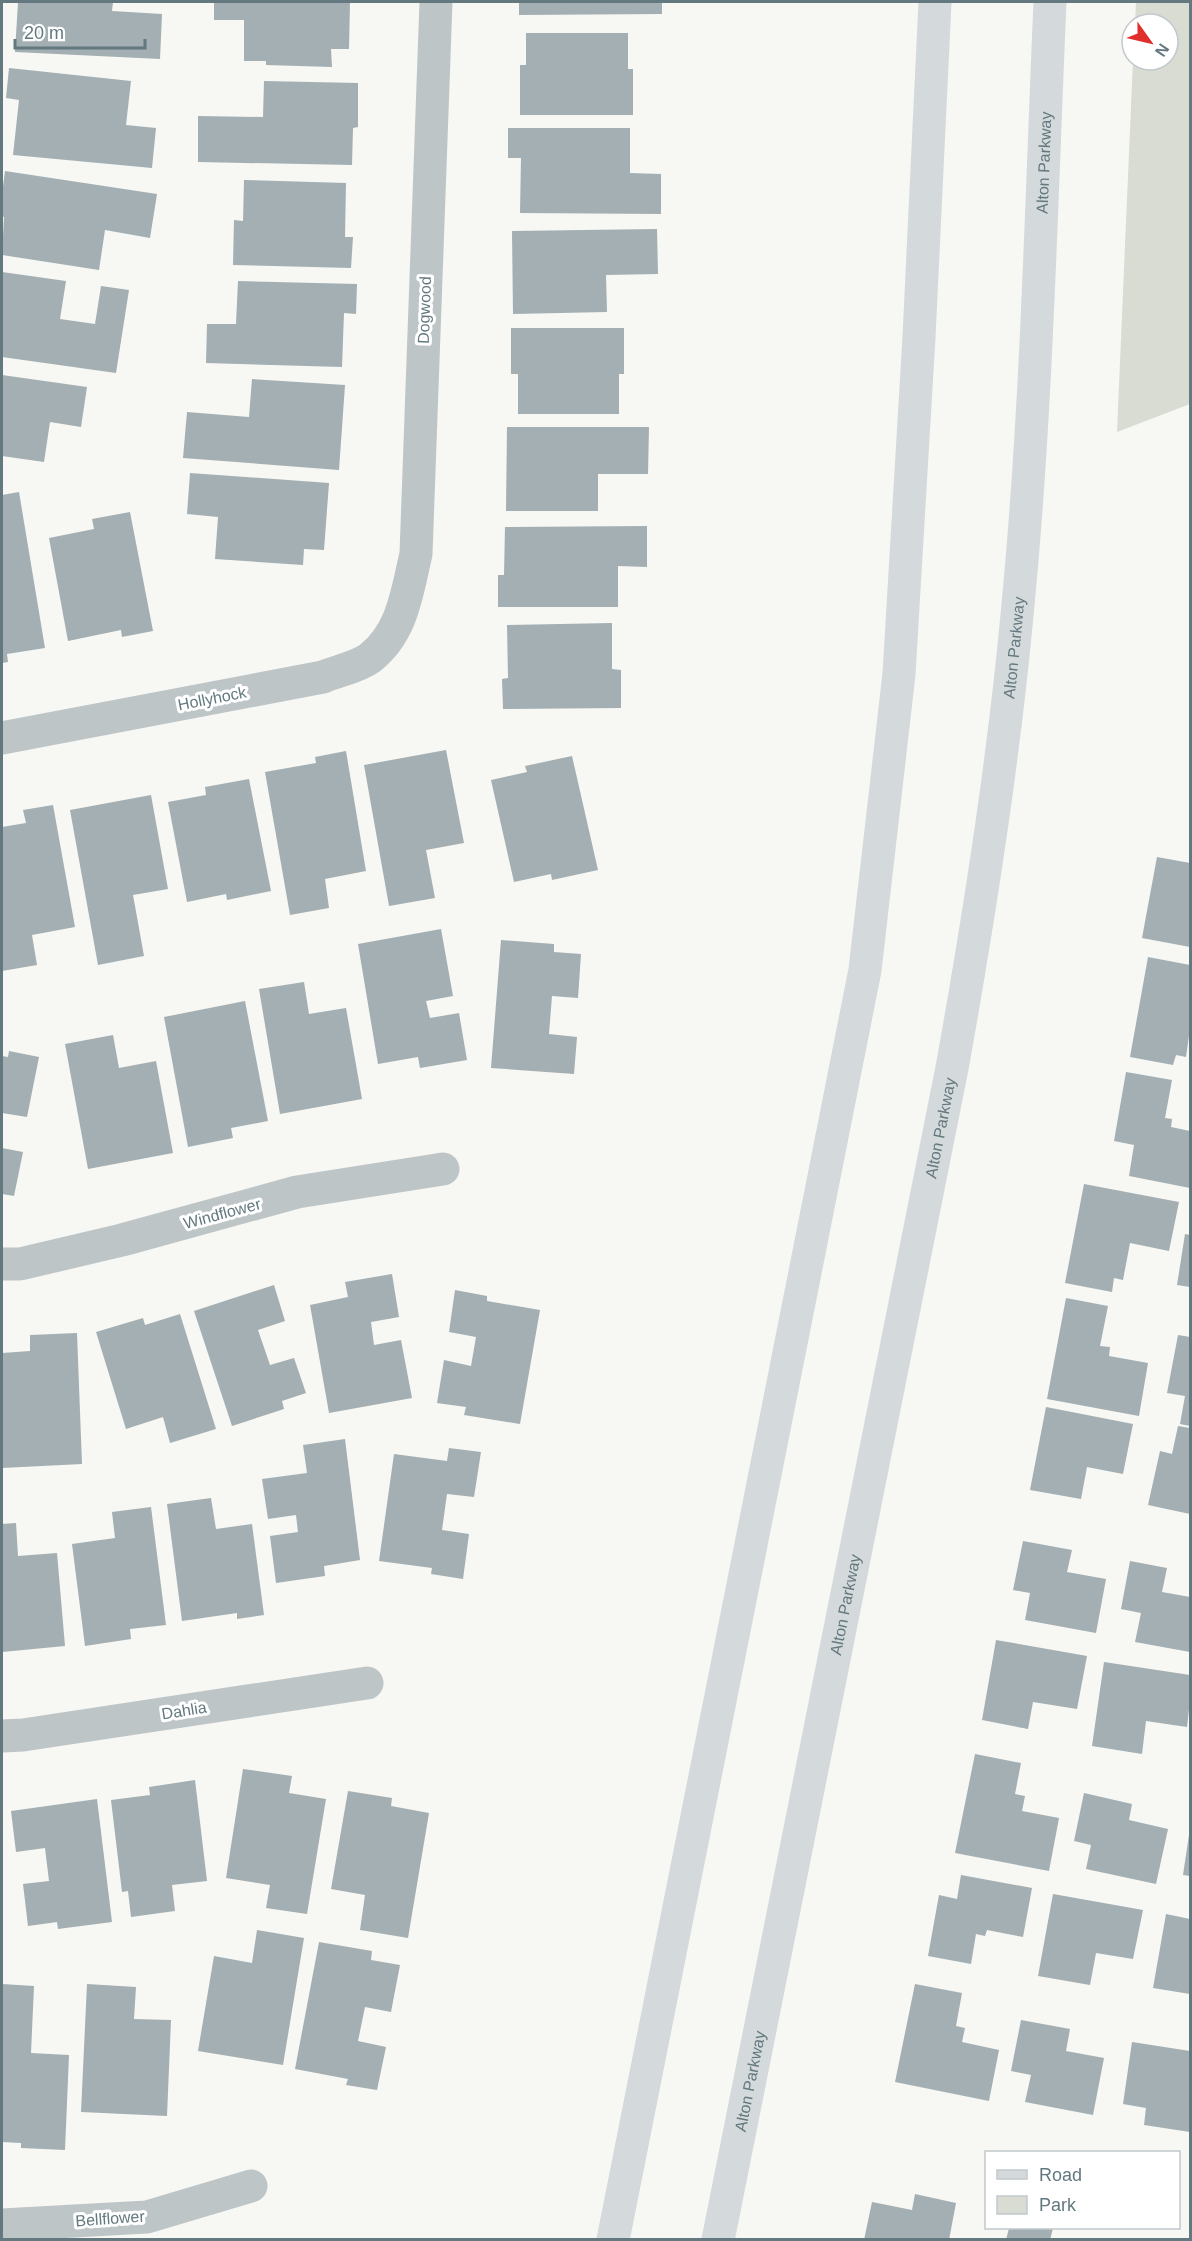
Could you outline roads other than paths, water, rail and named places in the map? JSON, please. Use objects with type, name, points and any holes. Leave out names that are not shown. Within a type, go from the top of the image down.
[{"type":"main road","points":[[613,2240],[865,970],[899,674],[918,360],[935,2]]},
{"type":"main road","name":"Alton Parkway","points":[[718,2240],[947,1092],[969,973],[996,794],[1017,615],[1031,428],[1050,2]]},
{"type":"street","name":"Dogwood","points":[[401,617],[416,554],[436,2]]},
{"type":"street","name":"Hollyhock","points":[[2,738],[323,677],[369,659],[387,641],[401,617]]},
{"type":"street","name":"Windflower","points":[[2,1264],[20,1264],[122,1240],[297,1192],[444,1169]]},
{"type":"street","name":"Dahlia","points":[[2,1736],[367,1683]]},
{"type":"street","name":"Bellflower","points":[[2,2225],[147,2217],[251,2186]]}]
